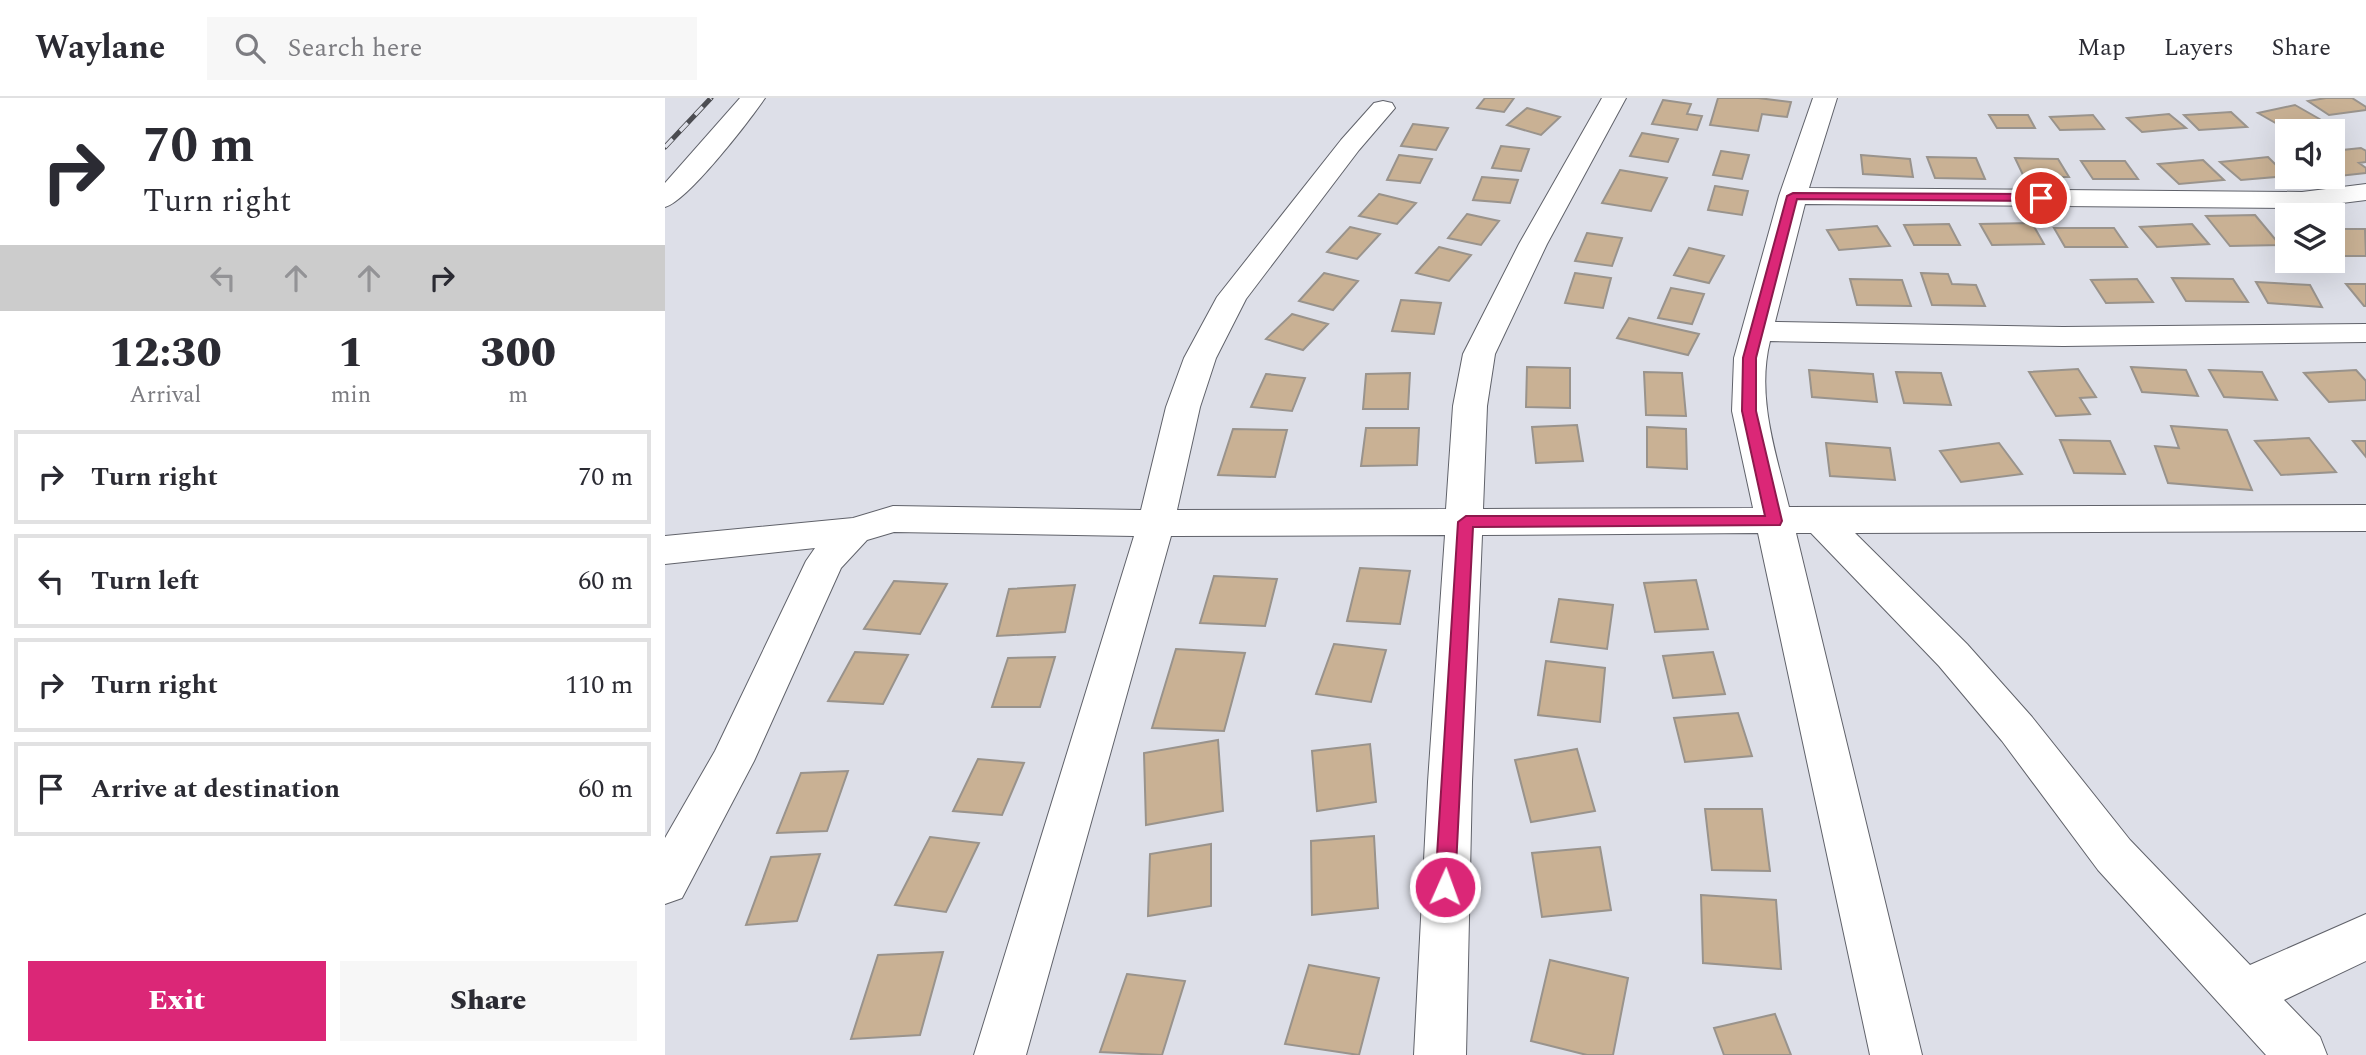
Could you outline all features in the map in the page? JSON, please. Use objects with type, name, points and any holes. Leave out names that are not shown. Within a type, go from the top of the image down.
[{"type":"street","points":[[665,199],[703,159],[753,98]]},
{"type":"street","points":[[1440,1055],[1449,796],[1466,522],[1470,406],[1479,354],[1533,244],[1614,98]]},
{"type":"street","points":[[1825,98],[1793,196],[1750,358],[1749,411],[1896,1055]]},
{"type":"street","points":[[1000,1055],[1156,523],[1183,407],[1200,358],[1232,298],[1350,145],[1383,108]]},
{"type":"street","points":[[1793,196],[2302,200],[2366,192]]},
{"type":"street","points":[[1759,331],[1844,335],[2125,338],[2366,333]]},
{"type":"street","points":[[665,550],[854,531],[893,519],[1156,523],[2366,518]]},
{"type":"street","points":[[1820,520],[1953,655],[2017,729],[2114,855],[2301,1055]]},
{"type":"street","points":[[665,883],[732,761],[825,561],[854,531]]},
{"type":"street","points":[[2243,993],[2366,937]]},
{"type":"building","points":[[1485,98],[1514,98],[1504,112],[1477,108]]},
{"type":"building","points":[[1718,98],[1758,98],[1791,102],[1787,117],[1762,114],[1758,131],[1710,125]]},
{"type":"building","points":[[2352,98],[2366,107],[2366,110],[2329,115],[2308,101]]},
{"type":"building","points":[[1663,100],[1691,104],[1687,114],[1702,116],[1697,130],[1652,124]]},
{"type":"building","points":[[2295,105],[2320,119],[2275,119],[2275,123],[2258,113]]},
{"type":"building","points":[[1527,108],[1560,117],[1541,135],[1507,125]]},
{"type":"building","points":[[2231,112],[2247,127],[2199,130],[2184,115]]},
{"type":"building","points":[[2169,114],[2186,128],[2142,132],[2127,118]]},
{"type":"building","points":[[1989,115],[2028,115],[2035,128],[1997,128]]},
{"type":"building","points":[[2093,115],[2104,129],[2060,130],[2050,117]]},
{"type":"building","points":[[1413,124],[1448,128],[1436,150],[1401,146]]},
{"type":"building","points":[[1642,133],[1678,139],[1668,162],[1630,156]]},
{"type":"building","points":[[1501,146],[1529,149],[1521,171],[1492,168]]},
{"type":"building","points":[[2361,148],[2366,151],[2366,162],[2359,163],[2366,168],[2366,173],[2345,175],[2345,150]]},
{"type":"building","points":[[1721,151],[1749,155],[1742,179],[1713,175]]},
{"type":"building","points":[[1399,155],[1432,159],[1420,183],[1387,180]]},
{"type":"building","points":[[1861,155],[1910,159],[1913,177],[1863,174]]},
{"type":"building","points":[[1927,157],[1976,158],[1985,179],[1935,178]]},
{"type":"building","points":[[2268,157],[2275,164],[2275,177],[2241,180],[2220,162]]},
{"type":"building","points":[[2015,158],[2058,159],[2069,177],[2024,177]]},
{"type":"building","points":[[2203,160],[2224,180],[2179,184],[2158,164]]},
{"type":"building","points":[[2081,161],[2125,161],[2138,179],[2093,179]]},
{"type":"building","points":[[1620,170],[1667,178],[1651,211],[1602,203]]},
{"type":"building","points":[[1482,177],[1518,180],[1510,203],[1473,200]]},
{"type":"building","points":[[1715,186],[1748,191],[1742,215],[1708,210]]},
{"type":"building","points":[[1379,194],[1416,203],[1397,224],[1359,216]]},
{"type":"building","points":[[1467,214],[1499,221],[1481,245],[1448,238]]},
{"type":"building","points":[[2255,215],[2275,239],[2275,245],[2230,246],[2206,216]]},
{"type":"building","points":[[2032,223],[2044,244],[1992,245],[1980,224]]},
{"type":"building","points":[[1949,224],[1960,245],[1914,245],[1904,225]]},
{"type":"building","points":[[2192,224],[2209,244],[2157,247],[2140,227]]},
{"type":"building","points":[[1877,226],[1890,246],[1839,250],[1827,230]]},
{"type":"building","points":[[1350,227],[1380,234],[1357,259],[1327,252]]},
{"type":"building","points":[[2054,228],[2114,228],[2127,247],[2065,247]]},
{"type":"building","points":[[2345,229],[2365,229],[2366,256],[2345,256]]},
{"type":"building","points":[[1587,233],[1622,238],[1612,266],[1575,261]]},
{"type":"building","points":[[1439,247],[1471,255],[1449,281],[1416,273]]},
{"type":"building","points":[[1689,248],[1724,256],[1709,283],[1674,275]]},
{"type":"building","points":[[1324,273],[1358,281],[1333,310],[1299,301]]},
{"type":"building","points":[[1575,273],[1611,278],[1603,308],[1565,303]]},
{"type":"building","points":[[1921,273],[1948,274],[1952,284],[1976,285],[1985,306],[1932,305]]},
{"type":"building","points":[[2172,278],[2233,279],[2248,302],[2186,301]]},
{"type":"building","points":[[1850,279],[1902,280],[1911,306],[1857,305]]},
{"type":"building","points":[[2137,279],[2153,302],[2106,303],[2091,280]]},
{"type":"building","points":[[2256,282],[2310,285],[2322,307],[2268,303]]},
{"type":"building","points":[[2346,284],[2366,284],[2366,306],[2364,306]]},
{"type":"building","points":[[1671,288],[1704,294],[1692,324],[1658,318]]},
{"type":"building","points":[[1401,300],[1441,303],[1434,334],[1392,331]]},
{"type":"building","points":[[1292,314],[1328,324],[1303,350],[1266,339]]},
{"type":"building","points":[[1629,318],[1699,334],[1688,355],[1617,338]]},
{"type":"building","points":[[1527,367],[1570,368],[1570,408],[1526,407]]},
{"type":"building","points":[[2131,367],[2186,370],[2198,396],[2142,392]]},
{"type":"building","points":[[2078,369],[2096,397],[2080,398],[2090,414],[2056,416],[2029,372]]},
{"type":"building","points":[[1809,370],[1873,374],[1877,402],[1812,397]]},
{"type":"building","points":[[2209,370],[2262,372],[2277,400],[2224,397]]},
{"type":"building","points":[[2356,370],[2366,381],[2366,400],[2329,402],[2304,373]]},
{"type":"building","points":[[1644,372],[1682,373],[1686,416],[1646,415]]},
{"type":"building","points":[[1896,372],[1941,373],[1951,405],[1904,403]]},
{"type":"building","points":[[1410,373],[1408,409],[1363,409],[1366,374]]},
{"type":"building","points":[[1266,374],[1305,378],[1292,411],[1251,407]]},
{"type":"building","points":[[1577,425],[1583,461],[1536,463],[1532,427]]},
{"type":"building","points":[[2171,426],[2227,430],[2252,490],[2168,483],[2155,446],[2179,448]]},
{"type":"building","points":[[1647,427],[1686,429],[1687,469],[1647,467]]},
{"type":"building","points":[[1366,428],[1419,428],[1417,465],[1361,466]]},
{"type":"building","points":[[1233,429],[1287,430],[1275,477],[1218,475]]},
{"type":"building","points":[[2309,438],[2336,472],[2281,475],[2255,441]]},
{"type":"building","points":[[2060,440],[2110,441],[2125,474],[2074,473]]},
{"type":"building","points":[[2353,441],[2366,441],[2366,457]]},
{"type":"building","points":[[1826,443],[1890,448],[1895,480],[1830,476]]},
{"type":"building","points":[[1999,443],[2022,474],[1961,482],[1940,451]]},
{"type":"building","points":[[1360,568],[1410,571],[1400,624],[1347,621]]},
{"type":"building","points":[[1214,576],[1277,579],[1265,626],[1200,623]]},
{"type":"building","points":[[1696,580],[1708,629],[1655,632],[1644,583]]},
{"type":"building","points":[[894,581],[947,584],[920,634],[864,629]]},
{"type":"building","points":[[1075,585],[1065,632],[997,636],[1009,589]]},
{"type":"building","points":[[1559,599],[1613,605],[1607,649],[1551,642]]},
{"type":"building","points":[[1334,644],[1386,650],[1371,702],[1316,694]]},
{"type":"building","points":[[1176,649],[1245,653],[1224,731],[1152,728]]},
{"type":"building","points":[[855,652],[908,655],[883,704],[828,701]]},
{"type":"building","points":[[1713,652],[1725,694],[1673,698],[1663,656]]},
{"type":"building","points":[[1055,657],[1040,707],[992,707],[1008,658]]},
{"type":"building","points":[[1546,661],[1605,668],[1600,722],[1538,715]]},
{"type":"building","points":[[1738,713],[1752,756],[1685,762],[1674,718]]},
{"type":"building","points":[[1218,740],[1223,811],[1146,825],[1144,753]]},
{"type":"building","points":[[1370,744],[1376,802],[1317,811],[1312,751]]},
{"type":"building","points":[[1577,749],[1595,811],[1531,822],[1515,760]]},
{"type":"building","points":[[978,759],[1024,763],[1002,815],[953,811]]},
{"type":"building","points":[[848,771],[827,831],[777,833],[801,773]]},
{"type":"building","points":[[1705,809],[1762,809],[1770,871],[1712,870]]},
{"type":"building","points":[[1374,836],[1378,908],[1312,915],[1311,841]]},
{"type":"building","points":[[930,837],[979,843],[946,912],[895,905]]},
{"type":"building","points":[[1211,844],[1211,906],[1148,916],[1150,854]]},
{"type":"building","points":[[1600,847],[1611,910],[1542,917],[1532,853]]},
{"type":"building","points":[[820,854],[797,921],[746,925],[771,857]]},
{"type":"building","points":[[1701,895],[1776,900],[1781,969],[1703,963]]},
{"type":"building","points":[[943,952],[920,1035],[851,1039],[878,955]]},
{"type":"building","points":[[1550,960],[1628,978],[1613,1055],[1587,1055],[1531,1041]]},
{"type":"building","points":[[1309,965],[1379,978],[1359,1055],[1285,1044]]},
{"type":"building","points":[[1127,974],[1185,981],[1162,1055],[1100,1052]]},
{"type":"building","points":[[1775,1014],[1791,1055],[1724,1055],[1714,1028]]},
{"type":"railway","points":[[665,147],[711,98]]},
{"type":"route","points":[[1445,887],[1466,522],[1774,521],[1749,411],[1750,358],[1793,196],[2041,198]]}]
